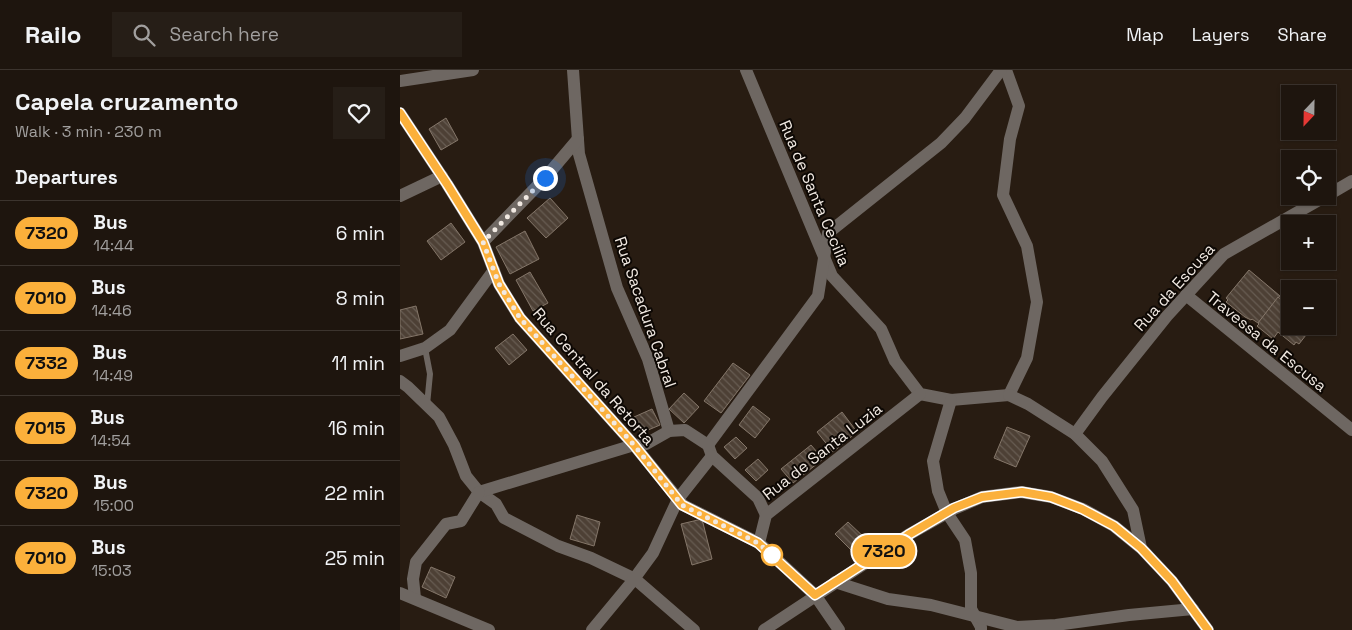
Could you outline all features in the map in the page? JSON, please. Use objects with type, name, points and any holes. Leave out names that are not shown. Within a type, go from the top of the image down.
[{"type":"street","points":[[400,80],[434,73],[473,70]]},
{"type":"street","name":"Rua Sacadura Cabral","points":[[574,70],[579,154],[618,288],[648,359],[669,431]]},
{"type":"street","name":"Rua de Santa Cecilia","points":[[746,70],[832,276],[881,329],[895,361],[920,394]]},
{"type":"street","points":[[592,630],[635,579],[653,553],[678,499],[818,296],[828,233],[941,143],[965,118],[1001,70]]},
{"type":"street","points":[[1006,70],[1019,106],[1010,139],[1003,195],[1026,246],[1037,302],[1027,358],[1009,395]]},
{"type":"street","name":"Rua Central da Retorta","points":[[400,113],[483,242],[499,284],[520,318],[634,445],[682,505],[758,543],[815,595],[839,630]]},
{"type":"street","points":[[483,242],[545,178],[578,139]]},
{"type":"street","points":[[400,196],[442,176]]},
{"type":"street","name":"Rua da Escusa","points":[[1336,191],[1352,181]]},
{"type":"street","name":"Rua da Escusa","points":[[1075,434],[1167,316],[1224,254],[1311,205]]},
{"type":"street","points":[[400,356],[425,348],[450,330],[494,270]]},
{"type":"street","name":"Travessa da Escusa","points":[[1186,295],[1352,430]]},
{"type":"street","points":[[400,381],[439,417],[454,444],[466,476],[479,492],[496,504],[504,518],[558,546],[591,558],[635,579],[694,630]]},
{"type":"street","points":[[920,394],[951,400],[1009,395],[1028,404],[1075,434],[1102,461],[1133,510],[1141,548]]},
{"type":"street","name":"Rua de Santa Luzia","points":[[758,543],[766,515],[920,394]]},
{"type":"street","points":[[951,400],[933,461],[938,491],[947,513],[965,540],[971,572],[971,610],[981,630]]},
{"type":"street","points":[[415,598],[413,579],[416,562],[446,524],[461,522],[479,492],[634,445],[646,444],[669,431],[685,430],[710,450],[758,498],[766,515]]},
{"type":"street","points":[[764,630],[908,535],[947,513],[982,497],[1022,492],[1051,497],[1082,509],[1114,526],[1141,548],[1172,581],[1208,630]]},
{"type":"street","points":[[835,582],[888,599],[931,605],[1016,627],[1056,625],[1193,609]]},
{"type":"street","points":[[400,593],[489,630]]},
{"type":"lane","points":[[425,348],[430,374],[428,405]]},
{"type":"building","points":[[446,118],[458,140],[441,150],[429,129]]},
{"type":"building","points":[[550,198],[568,218],[546,238],[527,218]]},
{"type":"building","points":[[451,223],[465,242],[441,260],[427,241]]},
{"type":"building","points":[[525,231],[539,259],[510,274],[496,247]]},
{"type":"building","points":[[1249,270],[1280,296],[1258,323],[1245,317],[1226,302],[1228,300],[1226,298]]},
{"type":"building","points":[[530,272],[548,303],[533,311],[516,280]]},
{"type":"building","points":[[1278,297],[1281,300],[1281,334],[1278,332],[1273,339],[1257,326]]},
{"type":"building","points":[[416,306],[423,334],[400,339],[400,310]]},
{"type":"building","points":[[513,334],[527,350],[509,365],[495,348]]},
{"type":"building","points":[[1282,335],[1306,335],[1299,344],[1296,342],[1294,345]]},
{"type":"building","points":[[733,363],[750,375],[721,413],[704,401]]},
{"type":"building","points":[[684,393],[699,407],[684,423],[669,409]]},
{"type":"building","points":[[753,406],[770,419],[755,438],[739,425]]},
{"type":"building","points":[[652,409],[660,425],[641,433],[634,417]]},
{"type":"building","points":[[842,412],[857,432],[833,452],[817,432]]},
{"type":"building","points":[[1007,427],[1030,436],[1016,467],[994,458]]},
{"type":"building","points":[[736,437],[747,448],[735,459],[724,447]]},
{"type":"building","points":[[811,445],[823,459],[793,483],[781,469]]},
{"type":"building","points":[[758,459],[768,470],[756,481],[745,470]]},
{"type":"building","points":[[577,515],[600,522],[594,546],[570,539]]},
{"type":"building","points":[[702,519],[712,559],[692,565],[681,524]]},
{"type":"building","points":[[848,522],[867,540],[854,553],[835,534]]},
{"type":"building","points":[[431,567],[455,577],[446,598],[422,587]]},
{"type":"bus line","name":"7320","points":[[400,113],[483,242],[499,284],[520,318],[634,445],[682,505],[758,543],[815,595],[908,535],[954,508],[982,497],[1022,492],[1051,497],[1082,509],[1114,526],[1141,548],[1172,581],[1208,630]]},
{"type":"route","points":[[545,178],[483,242],[499,284],[520,318],[634,445],[682,505],[758,543],[772,555]]}]
